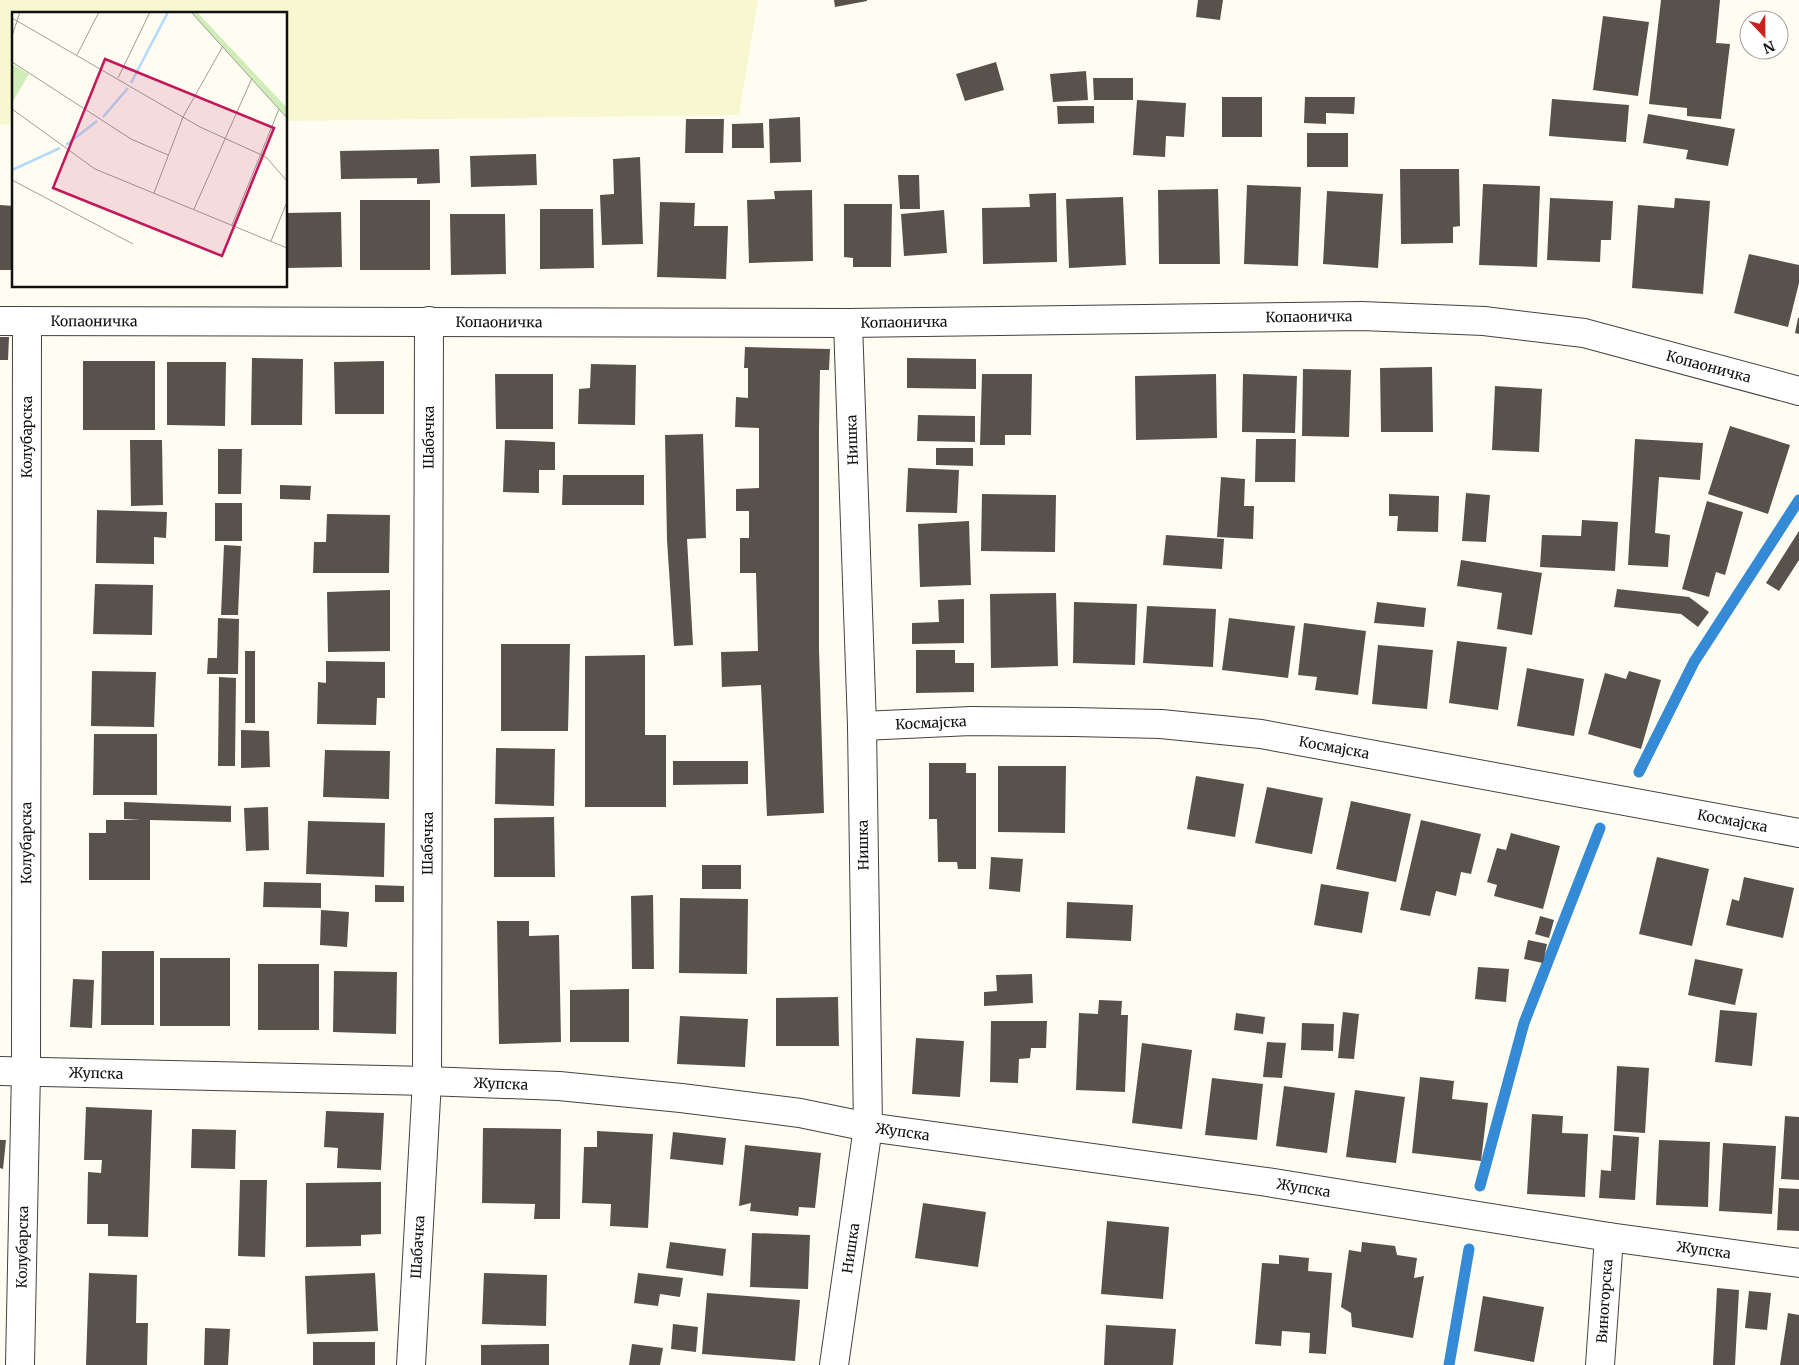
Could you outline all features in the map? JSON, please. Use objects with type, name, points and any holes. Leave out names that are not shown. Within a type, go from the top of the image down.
[{"type":"street","name":"Копаоничка","points":[[0,321],[848,323],[1362,316],[1484,321],[1584,333],[1799,391]]},
{"type":"street","name":"Колубарска","points":[[20,1365],[13,1071],[27,321]]},
{"type":"street","name":"Шабачка","points":[[411,1365],[427,1081],[429,321]]},
{"type":"street","name":"Нишка","points":[[834,1365],[868,1126],[862,726],[848,323]]},
{"type":"street","name":"Космајска","points":[[862,726],[971,721],[1073,722],[1161,724],[1261,734],[1799,833]]},
{"type":"street","name":"Жупска","points":[[13,1071],[559,1086],[681,1098],[800,1113],[868,1126],[1267,1182],[1609,1237],[1799,1263]]},
{"type":"street","name":"Виногорска","points":[[1600,1365],[1609,1237]]},
{"type":"green space","points":[[0,0],[758,0],[739,115],[288,121],[288,12],[12,12],[12,124],[0,125]]},
{"type":"building","points":[[834,0],[867,0],[867,1],[835,7]]},
{"type":"building","points":[[1198,0],[1223,0],[1220,20],[1196,17]]},
{"type":"building","points":[[1661,0],[1720,0],[1716,43],[1730,44],[1721,119],[1687,116],[1687,108],[1649,104]]},
{"type":"building","points":[[1603,16],[1649,22],[1638,96],[1593,90]]},
{"type":"building","points":[[996,62],[1004,90],[965,101],[956,74]]},
{"type":"building","points":[[1086,71],[1088,100],[1053,102],[1050,74]]},
{"type":"building","points":[[1093,78],[1133,78],[1133,100],[1094,100]]},
{"type":"building","points":[[1222,97],[1262,97],[1262,137],[1222,137]]},
{"type":"building","points":[[1305,97],[1355,97],[1354,114],[1326,113],[1326,124],[1304,123]]},
{"type":"building","points":[[1552,99],[1629,105],[1626,142],[1549,136]]},
{"type":"building","points":[[1137,100],[1186,103],[1184,137],[1166,136],[1165,157],[1133,155]]},
{"type":"building","points":[[1057,106],[1094,106],[1094,123],[1058,124]]},
{"type":"building","points":[[1648,114],[1735,129],[1728,166],[1686,159],[1688,150],[1643,143]]},
{"type":"building","points":[[800,117],[801,162],[770,163],[769,119]]},
{"type":"building","points":[[686,119],[724,119],[723,153],[685,153]]},
{"type":"building","points":[[763,123],[764,148],[732,148],[732,124]]},
{"type":"building","points":[[1307,133],[1348,133],[1348,167],[1307,167]]},
{"type":"building","points":[[439,149],[440,183],[417,184],[417,178],[341,179],[340,151]]},
{"type":"building","points":[[536,154],[537,185],[471,187],[470,156]]},
{"type":"building","points":[[640,157],[643,244],[602,245],[600,195],[614,194],[613,159]]},
{"type":"building","points":[[1400,169],[1459,169],[1460,226],[1453,227],[1453,243],[1401,244]]},
{"type":"building","points":[[898,175],[919,175],[920,209],[900,209]]},
{"type":"building","points":[[1483,184],[1540,186],[1537,267],[1479,265]]},
{"type":"building","points":[[1247,185],[1301,187],[1298,266],[1244,264]]},
{"type":"building","points":[[1218,189],[1220,264],[1159,264],[1158,190]]},
{"type":"building","points":[[812,190],[813,261],[749,263],[747,200],[775,199],[774,191]]},
{"type":"building","points":[[1327,191],[1383,194],[1378,268],[1323,264]]},
{"type":"building","points":[[1056,193],[1057,262],[983,264],[982,208],[1030,207],[1029,194]]},
{"type":"building","points":[[1123,197],[1126,265],[1069,268],[1066,199]]},
{"type":"building","points":[[1550,198],[1613,201],[1611,240],[1601,240],[1600,262],[1547,260]]},
{"type":"building","points":[[1675,198],[1710,201],[1703,294],[1632,288],[1638,205],[1674,208]]},
{"type":"building","points":[[360,200],[430,200],[430,270],[360,270]]},
{"type":"building","points":[[660,202],[695,203],[694,226],[728,226],[726,279],[657,277]]},
{"type":"building","points":[[844,204],[892,204],[891,267],[853,267],[853,258],[844,257]]},
{"type":"building","points":[[0,205],[12,206],[12,270],[0,270]]},
{"type":"building","points":[[540,209],[593,209],[594,268],[540,269]]},
{"type":"building","points":[[944,210],[947,253],[904,256],[901,214]]},
{"type":"building","points":[[341,212],[342,267],[288,268],[288,213]]},
{"type":"building","points":[[450,214],[505,214],[506,274],[451,275]]},
{"type":"building","points":[[1749,254],[1799,265],[1799,283],[1788,327],[1734,313]]},
{"type":"building","points":[[1799,318],[1799,334],[1795,333]]},
{"type":"building","points":[[0,337],[9,337],[8,360],[0,360]]},
{"type":"building","points":[[745,347],[830,349],[829,370],[820,370],[819,429],[819,649],[824,813],[767,816],[761,685],[722,687],[721,652],[758,651],[756,573],[740,573],[740,538],[749,538],[749,511],[736,511],[736,489],[759,488],[759,428],[735,427],[736,397],[748,398],[748,368],[744,368]]},
{"type":"building","points":[[252,358],[303,359],[302,425],[251,425]]},
{"type":"building","points":[[907,358],[976,359],[976,389],[907,388]]},
{"type":"building","points":[[83,361],[155,361],[155,430],[83,430]]},
{"type":"building","points":[[384,361],[384,414],[335,414],[334,362]]},
{"type":"building","points":[[167,362],[226,362],[225,426],[167,425]]},
{"type":"building","points":[[591,364],[636,365],[635,425],[578,424],[579,389],[590,388]]},
{"type":"building","points":[[1432,367],[1433,432],[1381,432],[1380,368]]},
{"type":"building","points":[[1303,369],[1351,370],[1349,437],[1302,436]]},
{"type":"building","points":[[495,374],[553,374],[553,429],[496,429]]},
{"type":"building","points":[[982,374],[1032,374],[1031,435],[1005,435],[1005,445],[980,445]]},
{"type":"building","points":[[1216,374],[1217,438],[1136,440],[1135,376]]},
{"type":"building","points":[[1243,374],[1297,376],[1295,433],[1242,432]]},
{"type":"building","points":[[1495,386],[1542,389],[1539,452],[1492,450]]},
{"type":"building","points":[[918,415],[975,416],[975,442],[917,441]]},
{"type":"building","points":[[1730,426],[1790,445],[1768,514],[1708,494]]},
{"type":"building","points":[[703,434],[706,538],[687,539],[693,645],[674,646],[667,540],[665,435]]},
{"type":"building","points":[[1256,439],[1296,439],[1295,482],[1255,482]]},
{"type":"building","points":[[1635,439],[1703,443],[1700,480],[1659,477],[1655,533],[1670,535],[1668,567],[1628,565]]},
{"type":"building","points":[[130,440],[162,440],[163,505],[131,506]]},
{"type":"building","points":[[505,440],[555,442],[555,470],[539,470],[539,493],[503,492]]},
{"type":"building","points":[[936,448],[973,448],[973,466],[936,465]]},
{"type":"building","points":[[218,449],[242,449],[241,494],[218,494]]},
{"type":"building","points":[[908,468],[959,470],[957,513],[906,512]]},
{"type":"building","points":[[563,475],[644,475],[644,505],[562,505]]},
{"type":"building","points":[[1221,477],[1245,479],[1244,506],[1254,506],[1253,539],[1217,537]]},
{"type":"building","points":[[280,485],[311,486],[310,500],[280,499]]},
{"type":"building","points":[[1466,493],[1490,495],[1486,542],[1462,541]]},
{"type":"building","points":[[982,494],[1056,495],[1055,552],[981,551]]},
{"type":"building","points":[[1389,494],[1439,496],[1438,532],[1397,531],[1398,516],[1389,516]]},
{"type":"building","points":[[1707,501],[1743,512],[1725,575],[1716,572],[1709,597],[1682,589]]},
{"type":"building","points":[[215,503],[242,503],[242,541],[215,541]]},
{"type":"building","points":[[97,510],[167,512],[166,538],[154,537],[154,564],[96,563]]},
{"type":"building","points":[[327,514],[390,515],[389,573],[313,573],[314,542],[326,542]]},
{"type":"building","points":[[1582,520],[1618,522],[1615,571],[1540,567],[1542,535],[1581,536]]},
{"type":"building","points":[[969,521],[971,585],[920,587],[918,524]]},
{"type":"building","points":[[1799,531],[1799,560],[1779,591],[1766,583]]},
{"type":"building","points":[[1166,535],[1224,539],[1222,569],[1163,565]]},
{"type":"building","points":[[224,545],[241,546],[238,615],[221,615]]},
{"type":"building","points":[[1461,560],[1542,573],[1532,635],[1497,629],[1502,593],[1457,586]]},
{"type":"building","points":[[95,584],[153,585],[152,635],[93,634]]},
{"type":"building","points":[[1617,589],[1689,597],[1709,612],[1698,627],[1681,614],[1614,607]]},
{"type":"building","points":[[390,590],[390,651],[328,652],[327,592]]},
{"type":"building","points":[[1056,593],[1058,666],[991,668],[990,594]]},
{"type":"building","points":[[964,599],[964,643],[912,644],[912,623],[939,622],[938,600]]},
{"type":"building","points":[[1074,602],[1137,604],[1135,665],[1073,663]]},
{"type":"building","points":[[1377,602],[1426,608],[1424,627],[1374,623]]},
{"type":"building","points":[[1147,606],[1216,609],[1213,667],[1143,663]]},
{"type":"building","points":[[218,618],[239,619],[238,674],[207,674],[208,658],[217,658]]},
{"type":"building","points":[[1229,618],[1295,626],[1288,678],[1222,670]]},
{"type":"building","points":[[1304,623],[1366,631],[1358,695],[1315,690],[1317,677],[1298,675]]},
{"type":"building","points":[[1457,641],[1507,647],[1498,710],[1449,703]]},
{"type":"building","points":[[501,644],[570,644],[568,731],[501,731]]},
{"type":"building","points":[[1378,645],[1433,650],[1427,709],[1372,704]]},
{"type":"building","points":[[916,650],[955,650],[955,663],[974,663],[974,692],[916,693]]},
{"type":"building","points":[[245,651],[255,651],[255,723],[245,723]]},
{"type":"building","points":[[645,655],[645,735],[666,735],[666,807],[585,807],[585,656]]},
{"type":"building","points":[[326,661],[385,662],[385,698],[377,698],[376,725],[317,724],[318,682],[326,683]]},
{"type":"building","points":[[1527,668],[1584,679],[1574,736],[1517,726]]},
{"type":"building","points":[[92,671],[156,672],[154,727],[91,726]]},
{"type":"building","points":[[1629,671],[1661,680],[1641,749],[1588,734],[1605,673],[1626,679]]},
{"type":"building","points":[[219,677],[236,678],[235,766],[218,766]]},
{"type":"building","points":[[241,730],[269,731],[270,767],[241,768]]},
{"type":"building","points":[[94,734],[157,734],[157,795],[93,795]]},
{"type":"building","points":[[496,748],[555,749],[554,806],[495,804]]},
{"type":"building","points":[[325,750],[390,751],[389,799],[323,797]]},
{"type":"building","points":[[673,761],[748,761],[748,784],[673,785]]},
{"type":"building","points":[[929,763],[966,763],[966,773],[976,773],[976,869],[958,869],[957,862],[938,862],[937,819],[929,819]]},
{"type":"building","points":[[998,766],[1066,766],[1065,833],[998,832]]},
{"type":"building","points":[[1196,776],[1244,784],[1235,837],[1187,829]]},
{"type":"building","points":[[1267,787],[1323,798],[1312,854],[1255,843]]},
{"type":"building","points":[[1351,801],[1411,814],[1396,882],[1336,869]]},
{"type":"building","points":[[124,802],[231,806],[231,822],[150,820],[150,880],[89,880],[89,833],[106,833],[106,820],[141,820],[124,819]]},
{"type":"building","points":[[268,807],[269,850],[246,851],[244,808]]},
{"type":"building","points":[[554,817],[555,877],[494,877],[494,818]]},
{"type":"building","points":[[1421,820],[1481,834],[1471,874],[1461,872],[1456,896],[1436,891],[1430,916],[1400,910]]},
{"type":"building","points":[[308,821],[385,823],[384,877],[306,874]]},
{"type":"building","points":[[1511,833],[1560,846],[1543,909],[1494,896],[1497,885],[1487,882],[1497,848],[1506,850]]},
{"type":"building","points":[[991,857],[1023,859],[1020,892],[989,889]]},
{"type":"building","points":[[1657,857],[1709,869],[1692,946],[1639,934]]},
{"type":"building","points":[[702,865],[741,865],[741,889],[702,889]]},
{"type":"building","points":[[1744,877],[1794,888],[1783,938],[1726,925],[1732,899],[1739,901]]},
{"type":"building","points":[[264,882],[321,883],[321,908],[263,907]]},
{"type":"building","points":[[1321,884],[1369,892],[1362,933],[1314,925]]},
{"type":"building","points":[[375,885],[404,886],[404,902],[375,902]]},
{"type":"building","points":[[653,895],[654,969],[632,969],[631,896]]},
{"type":"building","points":[[680,898],[748,899],[747,974],[679,973]]},
{"type":"building","points":[[1067,902],[1133,905],[1131,941],[1066,938]]},
{"type":"building","points":[[321,910],[349,912],[347,947],[320,945]]},
{"type":"building","points":[[1540,916],[1554,920],[1549,938],[1535,934]]},
{"type":"building","points":[[497,921],[529,921],[529,936],[559,935],[561,1042],[499,1044]]},
{"type":"building","points":[[1528,940],[1547,944],[1543,963],[1524,959]]},
{"type":"building","points":[[102,951],[154,951],[154,1025],[101,1025]]},
{"type":"building","points":[[160,958],[230,958],[230,1026],[160,1026]]},
{"type":"building","points":[[1695,959],[1743,969],[1735,1005],[1688,995]]},
{"type":"building","points":[[258,964],[319,964],[319,1030],[258,1030]]},
{"type":"building","points":[[1478,967],[1509,969],[1506,1002],[1475,999]]},
{"type":"building","points":[[334,971],[397,972],[396,1034],[333,1032]]},
{"type":"building","points":[[1032,974],[1033,1003],[984,1006],[984,992],[997,991],[996,975]]},
{"type":"building","points":[[73,979],[94,980],[92,1028],[70,1027]]},
{"type":"building","points":[[629,989],[629,1042],[570,1042],[570,990]]},
{"type":"building","points":[[838,997],[839,1046],[776,1046],[776,998]]},
{"type":"building","points":[[1099,1000],[1122,1001],[1121,1015],[1128,1015],[1125,1092],[1076,1090],[1079,1013],[1098,1014]]},
{"type":"building","points":[[1720,1010],[1757,1013],[1752,1066],[1715,1062]]},
{"type":"building","points":[[1343,1012],[1359,1014],[1354,1059],[1338,1058]]},
{"type":"building","points":[[1236,1013],[1265,1017],[1263,1034],[1234,1030]]},
{"type":"building","points":[[680,1016],[748,1019],[745,1067],[677,1064]]},
{"type":"building","points":[[991,1021],[1047,1021],[1046,1048],[1031,1048],[1030,1058],[1019,1059],[1018,1083],[990,1082]]},
{"type":"building","points":[[1302,1023],[1334,1024],[1333,1051],[1301,1050]]},
{"type":"building","points":[[916,1038],[964,1041],[960,1097],[912,1094]]},
{"type":"building","points":[[1267,1042],[1286,1043],[1282,1078],[1263,1077]]},
{"type":"building","points":[[1142,1043],[1192,1050],[1182,1129],[1132,1123]]},
{"type":"building","points":[[1617,1066],[1649,1068],[1645,1133],[1614,1131]]},
{"type":"building","points":[[1420,1077],[1454,1081],[1452,1099],[1488,1103],[1481,1161],[1412,1153]]},
{"type":"building","points":[[1212,1078],[1263,1084],[1257,1140],[1205,1135]]},
{"type":"building","points":[[1284,1086],[1335,1093],[1327,1153],[1276,1146]]},
{"type":"building","points":[[1355,1090],[1405,1097],[1396,1163],[1346,1157]]},
{"type":"building","points":[[86,1107],[152,1110],[148,1237],[108,1236],[108,1224],[87,1224],[88,1172],[101,1173],[102,1160],[84,1160]]},
{"type":"building","points":[[326,1111],[384,1113],[381,1170],[337,1168],[338,1148],[324,1147]]},
{"type":"building","points":[[1532,1114],[1563,1116],[1562,1133],[1588,1134],[1585,1197],[1527,1194]]},
{"type":"building","points":[[1785,1116],[1799,1117],[1799,1180],[1781,1179]]},
{"type":"building","points":[[483,1128],[561,1129],[560,1219],[534,1219],[535,1204],[482,1203]]},
{"type":"building","points":[[192,1129],[236,1130],[235,1169],[191,1168]]},
{"type":"building","points":[[597,1131],[653,1134],[648,1228],[610,1226],[611,1204],[582,1203],[584,1147],[597,1147]]},
{"type":"building","points":[[673,1132],[726,1138],[723,1165],[670,1159]]},
{"type":"building","points":[[1613,1135],[1639,1137],[1635,1200],[1599,1198],[1601,1170],[1611,1171]]},
{"type":"building","points":[[0,1140],[6,1140],[3,1169],[0,1168]]},
{"type":"building","points":[[1659,1140],[1710,1142],[1708,1207],[1656,1205]]},
{"type":"building","points":[[1723,1143],[1776,1146],[1772,1214],[1719,1211]]},
{"type":"building","points":[[745,1145],[821,1153],[815,1208],[799,1207],[798,1216],[750,1211],[751,1203],[739,1206]]},
{"type":"building","points":[[240,1180],[267,1180],[265,1257],[238,1256]]},
{"type":"building","points":[[381,1182],[381,1234],[361,1235],[361,1246],[306,1247],[306,1183]]},
{"type":"building","points":[[1779,1188],[1799,1189],[1799,1231],[1777,1230]]},
{"type":"building","points":[[923,1203],[986,1212],[978,1267],[915,1258]]},
{"type":"building","points":[[1107,1221],[1169,1227],[1163,1299],[1101,1294]]},
{"type":"building","points":[[752,1233],[810,1235],[808,1289],[750,1287]]},
{"type":"building","points":[[670,1242],[726,1249],[723,1276],[666,1268]]},
{"type":"building","points":[[1362,1242],[1395,1246],[1397,1255],[1417,1258],[1414,1278],[1424,1276],[1413,1338],[1352,1327],[1351,1313],[1341,1307],[1349,1250],[1361,1252]]},
{"type":"building","points":[[1279,1255],[1309,1258],[1308,1271],[1332,1273],[1326,1354],[1309,1353],[1310,1333],[1282,1331],[1281,1346],[1255,1344],[1262,1263],[1279,1264]]},
{"type":"building","points":[[89,1273],[137,1275],[136,1323],[148,1323],[147,1365],[86,1365]]},
{"type":"building","points":[[375,1273],[378,1331],[307,1334],[305,1276]]},
{"type":"building","points":[[484,1273],[547,1275],[546,1326],[482,1324]]},
{"type":"building","points":[[638,1273],[683,1278],[680,1297],[660,1294],[658,1306],[634,1303]]},
{"type":"building","points":[[1717,1288],[1739,1290],[1735,1365],[1713,1365]]},
{"type":"building","points":[[1749,1291],[1771,1293],[1767,1330],[1745,1328]]},
{"type":"building","points":[[707,1293],[800,1300],[795,1361],[702,1354]]},
{"type":"building","points":[[1483,1296],[1544,1307],[1534,1362],[1474,1351]]},
{"type":"building","points":[[1788,1313],[1799,1315],[1799,1365],[1780,1365]]},
{"type":"building","points":[[673,1324],[698,1327],[696,1352],[671,1349]]},
{"type":"building","points":[[1106,1325],[1176,1329],[1173,1365],[1104,1365]]},
{"type":"building","points":[[205,1328],[230,1329],[228,1365],[204,1365]]},
{"type":"building","points":[[313,1342],[375,1342],[375,1365],[313,1365]]},
{"type":"building","points":[[549,1344],[549,1365],[481,1365],[481,1345]]},
{"type":"building","points":[[632,1344],[663,1348],[660,1365],[629,1365]]},
{"type":"waterway","points":[[1639,772],[1694,662],[1799,500]]},
{"type":"waterway","points":[[1480,1186],[1524,1023],[1600,828]]},
{"type":"waterway","points":[[1449,1365],[1469,1249]]}]
